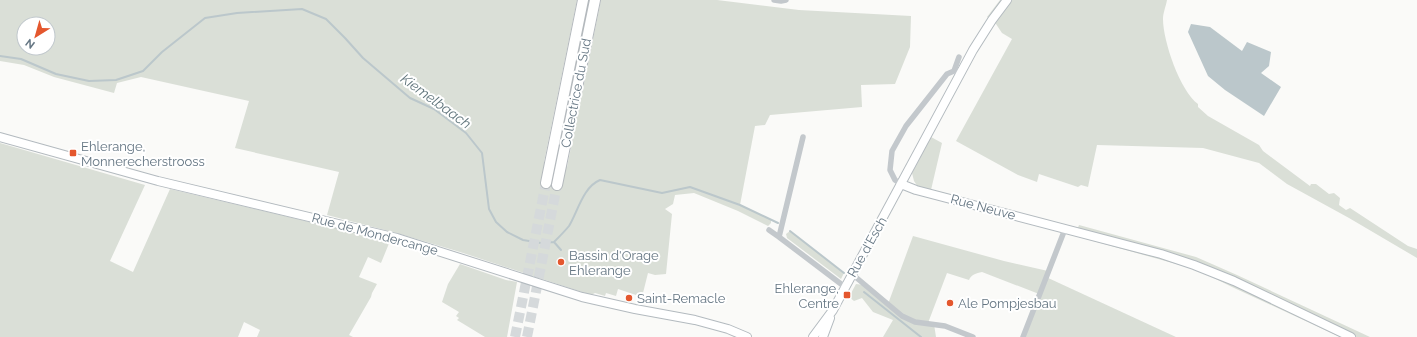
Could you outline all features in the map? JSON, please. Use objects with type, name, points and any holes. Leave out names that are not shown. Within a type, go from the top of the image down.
[{"type":"highway","name":"Collectrice du Sud","points":[[546,183],[583,0]]},
{"type":"highway","name":"Collectrice du Sud","points":[[557,185],[595,0]]},
{"type":"main road","name":"Rue d'Esch","points":[[814,337],[833,310],[846,287],[901,184],[958,71],[988,25],[1007,0]]},
{"type":"main road","name":"Rue de Mondercange","points":[[0,137],[158,181],[397,238],[582,297],[634,309],[701,321],[728,329],[747,337]]},
{"type":"main road","name":"Rue Neuve","points":[[901,184],[916,190],[1161,254],[1194,265],[1234,281],[1351,337]]},
{"type":"main road","name":"Rue d'Esch","points":[[823,337],[833,310]]},
{"type":"street","points":[[774,0],[786,0]]},
{"type":"street","name":"Rue d'Esch","points":[[901,184],[895,180],[890,170],[892,151],[906,126],[947,74],[958,71],[959,57]]},
{"type":"street","points":[[779,237],[803,137]]},
{"type":"street","points":[[1023,337],[1066,229]]},
{"type":"street","points":[[769,230],[846,287]]},
{"type":"street","points":[[852,274],[902,316],[915,322],[945,326],[973,337]]},
{"type":"shaded area","points":[[0,0],[577,0],[541,182],[561,187],[565,167],[567,167],[601,0],[717,0],[799,10],[911,16],[910,47],[895,84],[861,85],[862,107],[770,115],[765,125],[755,126],[740,205],[771,220],[771,223],[768,226],[738,211],[694,193],[675,195],[673,204],[665,209],[672,214],[666,274],[655,275],[648,273],[642,297],[618,289],[616,296],[606,293],[605,296],[595,293],[591,295],[460,252],[400,234],[327,215],[339,172],[235,148],[249,101],[141,77],[117,83],[114,93],[54,77],[24,65],[0,61]]},
{"type":"shaded area","points":[[1000,0],[1167,0],[1163,19],[1169,52],[1179,77],[1191,98],[1198,104],[1198,107],[1208,116],[1259,145],[1263,151],[1310,186],[1311,184],[1316,184],[1329,194],[1334,193],[1340,198],[1339,205],[1346,210],[1350,208],[1408,246],[1417,249],[1417,258],[1287,184],[1259,163],[1203,148],[1097,145],[1088,187],[1081,185],[1078,187],[1039,174],[1037,182],[1018,175],[956,141],[1012,39],[1002,33],[996,24],[987,17]]},
{"type":"shaded area","points":[[1191,24],[1210,27],[1242,51],[1247,42],[1271,52],[1269,66],[1261,73],[1281,87],[1264,116],[1225,90],[1208,76],[1188,32]]},
{"type":"shaded area","points":[[931,137],[942,143],[931,190],[918,187],[914,181],[912,173]]},
{"type":"shaded area","points":[[0,143],[145,185],[110,261],[133,272],[170,189],[390,241],[381,263],[368,257],[359,277],[377,284],[349,335],[353,337],[257,337],[260,330],[244,322],[238,337],[0,337]]},
{"type":"shaded area","points":[[1079,225],[1196,257],[1370,337],[1340,337],[1198,270],[1075,236]]},
{"type":"shaded area","points":[[790,231],[844,273],[841,279],[787,238],[786,234]]},
{"type":"shaded area","points":[[913,236],[1004,261],[1048,271],[1046,277],[1176,337],[1023,337],[1039,294],[982,272],[974,274],[969,280],[947,273],[928,323],[934,324],[936,337],[883,337],[893,320],[873,312],[862,298],[854,301],[849,297],[856,284],[864,285],[888,304]]},
{"type":"shaded area","points":[[460,264],[506,280],[517,282],[507,337],[485,337],[457,320],[459,318],[456,316],[459,312],[442,302],[448,284]]},
{"type":"waterway","name":"Kiemelbaach","points":[[0,56],[21,59],[56,74],[89,81],[116,80],[143,71],[162,52],[205,18],[237,13],[302,9],[326,19],[363,58],[410,98],[434,109],[466,133],[482,153],[489,209],[496,222],[507,232],[523,240],[541,243],[554,242],[569,226],[589,188],[600,180],[662,193],[690,187],[740,205],[778,223]]},
{"type":"waterway","points":[[790,231],[844,273]]},
{"type":"waterway","points":[[554,242],[561,250]]},
{"type":"waterway","points":[[864,292],[921,337]]},
{"type":"tunnel","points":[[515,337],[546,183]]},
{"type":"tunnel","points":[[527,337],[557,185]]},
{"type":"place","name":"Ehlerange, Monnerecherstrooss","points":[[73,153]]},
{"type":"place","name":"Bassin d'Orage Ehlerange","points":[[561,262]]},
{"type":"place","name":"Ehlerange, Centre","points":[[847,295]]},
{"type":"place","name":"Saint-Remacle","points":[[629,298]]},
{"type":"place","name":"Ale Pompjesbau","points":[[950,303]]}]
